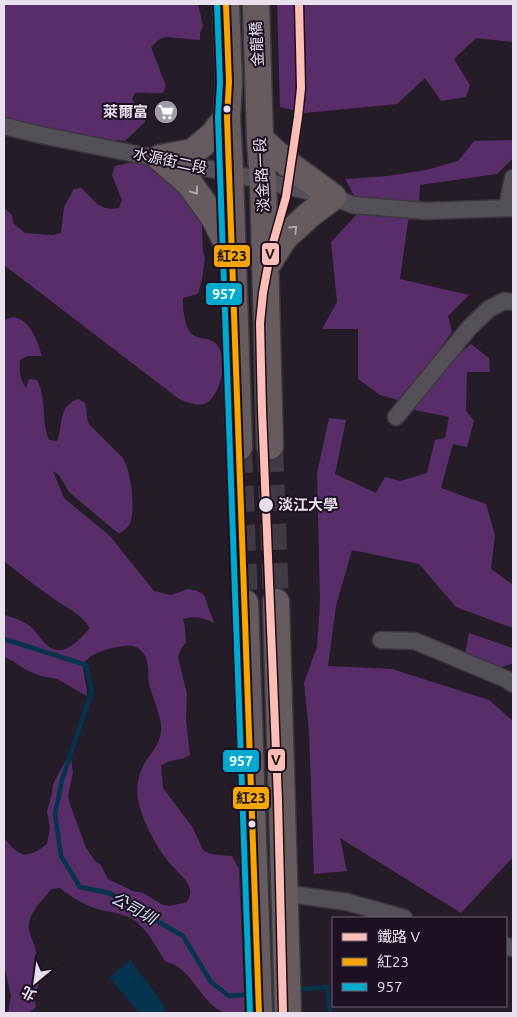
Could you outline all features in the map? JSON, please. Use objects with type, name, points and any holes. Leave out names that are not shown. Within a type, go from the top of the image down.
[{"type":"main road","name":"金龍橋","points":[[226,4],[229,82],[227,117]]},
{"type":"main road","name":"金龍橋","points":[[256,4],[259,83]]},
{"type":"main road","name":"淡金路一段","points":[[259,83],[270,446]]},
{"type":"main road","points":[[160,158],[193,152],[213,136],[227,117]]},
{"type":"main road","points":[[227,117],[239,447]]},
{"type":"main road","points":[[260,139],[288,164],[333,196],[309,214],[284,238],[266,268]]},
{"type":"main road","points":[[160,158],[189,183],[215,219],[232,252]]},
{"type":"main road","points":[[276,602],[285,963],[288,1013]]},
{"type":"main road","points":[[245,603],[259,1013]]},
{"type":"street","name":"水源街二段","points":[[4,126],[333,196],[353,205],[426,211],[510,208]]},
{"type":"street","points":[[510,208],[513,178]]},
{"type":"street","points":[[396,417],[470,327],[489,309],[504,301],[513,302]]},
{"type":"street","points":[[381,640],[415,641],[506,678],[513,684]]},
{"type":"street","points":[[283,893],[348,902],[400,917]]},
{"type":"shaded area","points":[[4,4],[198,4],[203,26],[200,40],[166,37],[158,40],[151,47],[166,86],[163,93],[135,93],[132,99],[142,112],[145,122],[125,141],[116,140],[108,143],[4,126]]},
{"type":"shaded area","points":[[277,4],[513,4],[513,42],[476,38],[454,59],[470,85],[466,97],[441,101],[425,78],[397,104],[305,113],[280,107]]},
{"type":"shaded area","points":[[513,140],[513,158],[497,174],[420,185],[419,203],[408,221],[400,279],[469,295],[448,316],[452,332],[439,350],[454,358],[471,344],[489,358],[490,372],[467,372],[466,411],[474,421],[467,447],[453,444],[441,488],[486,504],[495,535],[491,569],[513,585],[513,628],[456,607],[419,564],[352,550],[336,606],[328,666],[392,669],[489,700],[513,721],[513,857],[461,913],[340,838],[347,871],[314,874],[309,731],[304,683],[317,647],[320,602],[317,473],[329,418],[346,420],[335,474],[376,493],[385,477],[400,481],[427,473],[435,440],[445,438],[449,417],[410,409],[398,400],[380,395],[358,379],[358,329],[322,329],[337,302],[331,242],[357,214],[356,199],[345,179],[388,176],[426,170],[458,161],[474,141]]},
{"type":"shaded area","points":[[146,159],[201,207],[205,258],[202,279],[198,294],[183,298],[183,311],[188,329],[192,335],[214,342],[222,355],[223,364],[220,382],[213,397],[205,404],[193,404],[179,399],[4,265],[4,208],[12,215],[13,223],[25,233],[53,235],[61,233],[64,207],[74,189],[81,188],[102,207],[119,208],[122,200],[112,175],[115,166]]},
{"type":"shaded area","points":[[13,317],[24,322],[29,327],[36,338],[42,356],[27,356],[20,360],[20,371],[26,388],[29,379],[37,380],[40,387],[49,440],[57,441],[64,411],[71,402],[78,399],[85,403],[89,424],[122,457],[128,471],[133,508],[130,523],[119,534],[69,492],[59,475],[53,471],[64,498],[110,536],[154,591],[171,595],[188,589],[204,595],[214,623],[206,619],[183,619],[186,642],[178,657],[187,694],[186,720],[190,755],[161,766],[163,788],[193,828],[203,850],[210,854],[232,856],[239,869],[245,1013],[227,1014],[216,1008],[183,971],[175,965],[166,962],[146,932],[133,919],[99,910],[67,894],[60,888],[51,889],[36,907],[30,918],[29,929],[35,946],[39,984],[34,999],[36,1007],[29,1013],[8,1013],[11,996],[4,965],[4,838],[14,849],[23,854],[33,853],[47,844],[50,828],[47,812],[53,784],[70,753],[73,773],[68,796],[70,804],[86,848],[95,861],[101,865],[108,879],[133,891],[143,893],[163,905],[170,906],[187,902],[190,896],[186,881],[155,843],[138,802],[138,784],[141,772],[157,743],[161,726],[149,684],[147,661],[143,653],[136,647],[124,646],[108,649],[87,659],[83,666],[87,696],[57,679],[41,676],[26,670],[4,657],[4,615],[29,626],[48,646],[57,650],[73,645],[90,628],[78,615],[41,590],[4,561],[4,320]]},
{"type":"shaded area","points":[[469,633],[512,648],[513,645],[513,663],[500,668],[465,653]]},
{"type":"water","points":[[130,960],[165,1006],[164,1013],[139,1013],[109,977]]},
{"type":"waterway","name":"公司圳","points":[[4,639],[86,665],[92,691],[62,780],[55,814],[61,856],[80,887],[109,893],[183,936],[211,982],[229,996],[250,994]]},
{"type":"waterway","name":"公司圳","points":[[295,990],[327,987],[330,1013]]},
{"type":"tunnel","points":[[270,446],[276,602]]},
{"type":"tunnel","points":[[239,447],[245,603]]},
{"type":"rail line","name":"V","points":[[283,1013],[278,800],[260,323],[263,293],[271,250],[286,197],[298,117],[301,88],[299,4]]},
{"type":"transit line","name":"957","points":[[217,4],[220,82],[218,117],[250,1013]]},
{"type":"transit line","name":"紅23","points":[[226,4],[229,82],[227,117],[259,1013]]},
{"type":"place","name":"萊爾富","points":[[166,112]]},
{"type":"place","name":"淡江大學","points":[[266,505]]}]
